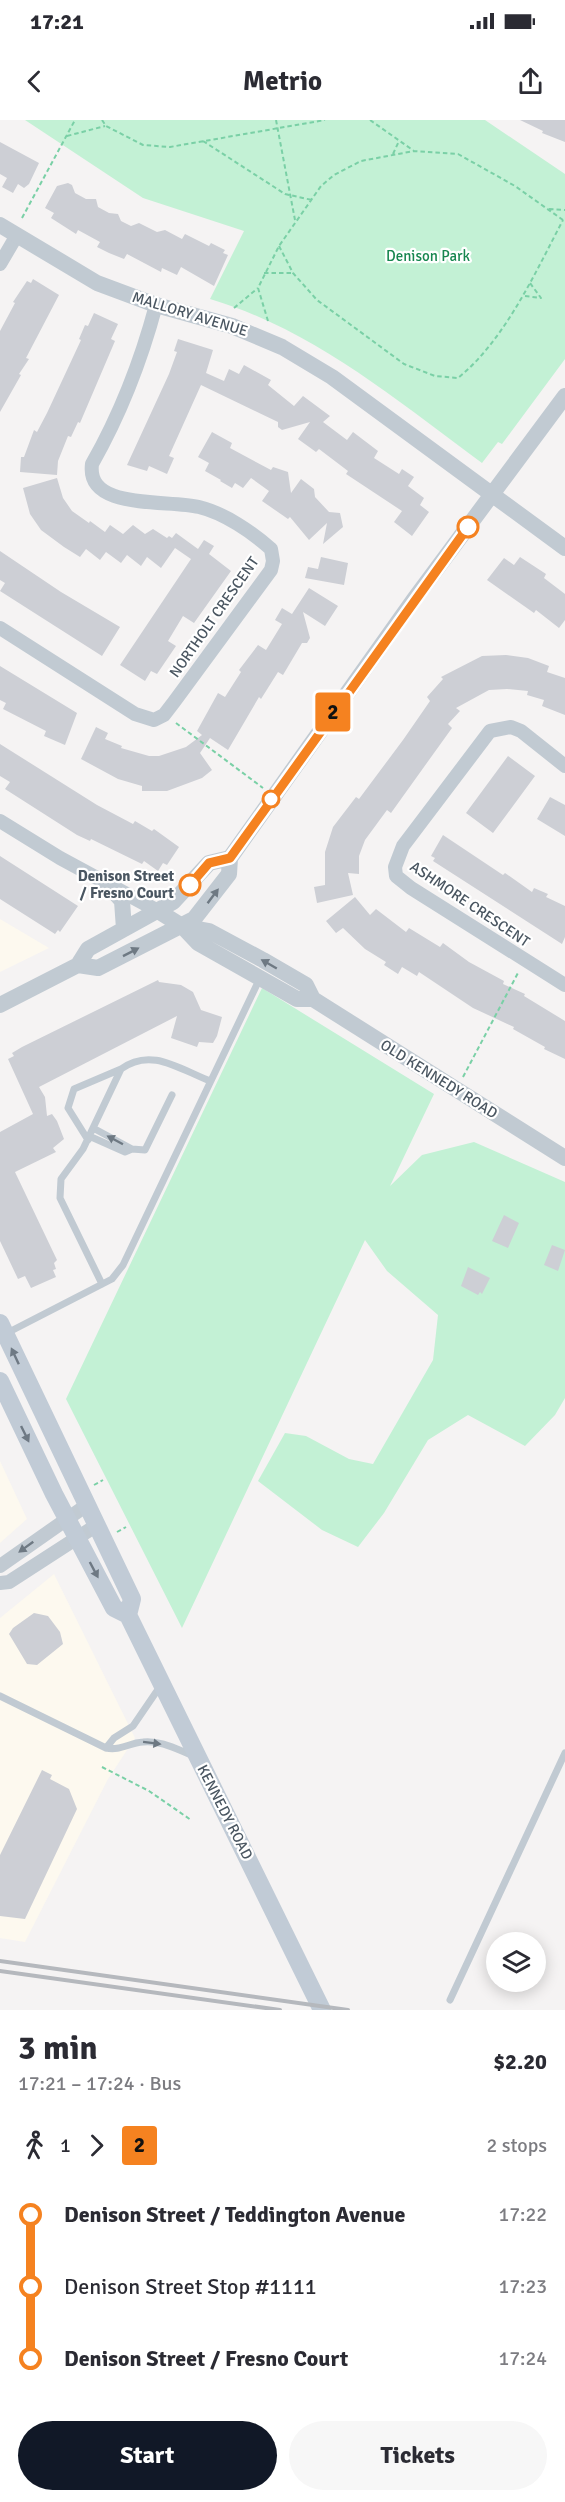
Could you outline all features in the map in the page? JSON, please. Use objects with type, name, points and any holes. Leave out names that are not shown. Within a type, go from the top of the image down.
[{"type":"main road","name":"KENNEDY ROAD","points":[[3,1329],[132,1599],[128,1615]]},
{"type":"main road","name":"KENNEDY ROAD","points":[[0,1381],[76,1537],[114,1608],[128,1615],[322,2010]]},
{"type":"street","name":"MALLORY AVENUE","points":[[0,225],[82,276],[156,305],[232,326],[298,355],[565,548]]},
{"type":"street","points":[[0,264],[17,235]]},
{"type":"street","name":"NORTHOLT CRESCENT","points":[[156,305],[144,351],[130,388],[92,464],[90,475],[95,485],[112,496],[198,507],[211,511],[271,549],[273,561],[266,578],[164,715]]},
{"type":"street","points":[[78,965],[98,968],[182,926],[201,912],[229,874],[230,858],[565,396]]},
{"type":"street","points":[[0,628],[135,714],[154,720],[164,715]]},
{"type":"street","name":"ASHMORE CRESCENT","points":[[565,766],[521,731],[511,727],[490,731],[480,741],[454,783],[403,846],[395,867],[396,876],[411,888],[565,985]]},
{"type":"street","points":[[0,822],[182,926]]},
{"type":"street","points":[[0,1005],[78,965],[87,949],[158,912],[182,894],[209,863],[230,858]]},
{"type":"street","points":[[109,886],[122,901],[124,929]]},
{"type":"street","name":"OLD KENNEDY ROAD","points":[[182,926],[198,943],[297,999],[313,999]]},
{"type":"street","name":"OLD KENNEDY ROAD","points":[[182,926],[209,931],[306,985],[313,999],[565,1158]]},
{"type":"street","points":[[0,1566],[87,1505]]},
{"type":"street","points":[[0,1583],[9,1582],[76,1537],[97,1526]]},
{"type":"lane","points":[[3,1329],[112,1279],[123,1265],[260,978]]},
{"type":"lane","points":[[132,1149],[125,1152],[88,1138],[68,1108],[74,1089],[141,1058],[152,1058],[210,1082]]},
{"type":"lane","points":[[102,1284],[60,1198],[61,1179],[78,1158],[121,1069]]},
{"type":"lane","points":[[93,1128],[132,1149],[145,1150],[172,1095]]},
{"type":"lane","points":[[106,1748],[114,1738],[133,1726],[162,1684]]},
{"type":"lane","points":[[0,1696],[106,1748],[117,1750],[140,1742],[152,1741],[198,1758]]},
{"type":"lane","points":[[450,2000],[565,1753]]},
{"type":"path","points":[[22,218],[75,120]]},
{"type":"path","points":[[102,120],[106,126],[143,145],[170,147],[325,120]]},
{"type":"path","points":[[276,120],[295,221]]},
{"type":"path","points":[[370,120],[414,151]]},
{"type":"path","points":[[67,136],[106,126]]},
{"type":"path","points":[[203,141],[290,196],[312,200]]},
{"type":"path","points":[[393,154],[399,141]]},
{"type":"path","points":[[234,308],[258,288],[279,246],[312,200],[334,175],[361,161],[414,151],[458,154],[515,186],[564,219],[523,296],[474,365],[458,378],[435,376],[404,364],[317,300],[292,273],[279,246]]},
{"type":"path","points":[[547,208],[565,210]]},
{"type":"path","points":[[264,273],[292,273]]},
{"type":"path","points":[[523,296],[542,298],[530,283]]},
{"type":"path","points":[[258,288],[268,321]]},
{"type":"path","points":[[164,715],[253,781]]},
{"type":"path","points":[[456,1089],[525,960]]},
{"type":"path","points":[[92,1487],[103,1480]]},
{"type":"path","points":[[115,1534],[126,1527]]},
{"type":"path","points":[[102,1767],[149,1791],[190,1820]]},
{"type":"shaded area","points":[[0,919],[49,948],[0,972]]},
{"type":"shaded area","points":[[0,1461],[27,1519],[0,1543]]},
{"type":"shaded area","points":[[54,1574],[135,1738],[108,1779],[25,1942],[0,1938],[0,1618]]},
{"type":"green space","name":"Denison Park","points":[[25,120],[485,120],[565,174],[565,359],[502,444],[498,442],[482,463],[386,392],[319,348],[248,312],[210,299],[244,231],[143,198]]},
{"type":"green space","points":[[262,988],[434,1094],[390,1186],[422,1155],[474,1142],[565,1182],[565,1398],[555,1415],[525,1446],[468,1415],[428,1440],[384,1513],[358,1547],[322,1530],[258,1481],[285,1433],[306,1436],[349,1459],[373,1464],[433,1360],[438,1315],[387,1271],[365,1240],[182,1628],[66,1399]]},
{"type":"building","points":[[520,120],[565,120],[565,142],[542,133],[543,131]]},
{"type":"building","points":[[0,142],[39,163],[29,184],[24,188],[18,184],[13,193],[2,187],[7,178],[0,174]]},
{"type":"building","points":[[68,183],[72,185],[75,193],[86,199],[96,199],[98,207],[109,213],[118,214],[121,221],[131,226],[139,223],[157,232],[165,230],[182,239],[185,234],[209,246],[211,243],[225,250],[223,253],[228,255],[214,286],[181,267],[177,275],[162,268],[161,272],[127,254],[124,259],[109,253],[97,247],[100,242],[78,230],[76,234],[51,218],[54,213],[45,208],[57,186]]},
{"type":"building","points":[[33,279],[59,295],[26,358],[29,359],[19,374],[21,375],[0,412],[0,331],[15,303],[13,302],[27,281],[31,283]]},
{"type":"building","points":[[94,313],[118,324],[111,339],[115,341],[80,423],[78,422],[71,437],[68,436],[58,461],[57,475],[20,472],[21,457],[24,457],[34,430],[37,432],[47,413],[81,340],[79,339],[85,325],[88,326]]},
{"type":"building","points":[[178,339],[213,350],[206,373],[224,381],[229,369],[239,374],[244,365],[271,380],[268,385],[294,406],[303,396],[330,416],[323,422],[347,440],[353,432],[378,451],[374,458],[399,474],[402,469],[414,477],[408,486],[424,498],[420,505],[429,512],[412,536],[394,522],[402,511],[346,474],[348,471],[319,449],[316,452],[298,439],[310,422],[282,430],[278,427],[278,422],[201,385],[169,456],[174,458],[167,474],[149,466],[147,471],[127,465],[169,374],[177,352],[174,351]]},
{"type":"building","points":[[212,432],[232,443],[230,448],[271,470],[273,467],[288,472],[291,493],[301,479],[314,489],[315,497],[329,512],[340,513],[343,527],[323,544],[327,523],[309,540],[290,517],[288,519],[262,501],[269,491],[251,478],[243,488],[235,483],[232,488],[205,471],[209,463],[198,457]]},
{"type":"building","points":[[57,478],[63,498],[72,511],[105,532],[110,525],[123,534],[133,525],[145,534],[153,529],[167,538],[169,536],[172,538],[176,533],[198,549],[204,540],[214,546],[209,554],[231,571],[194,623],[183,616],[168,641],[176,646],[157,674],[151,671],[145,681],[120,665],[191,559],[175,548],[161,568],[147,557],[141,566],[127,555],[121,563],[106,552],[100,560],[86,549],[80,557],[41,530],[30,514],[23,488]]},
{"type":"building","points":[[0,551],[61,592],[120,627],[102,656],[0,591],[5,583],[0,580]]},
{"type":"building","points":[[321,557],[348,563],[344,585],[305,578],[308,567],[318,569]]},
{"type":"building","points":[[520,557],[546,574],[544,578],[565,594],[565,620],[559,628],[536,610],[534,613],[487,580],[504,558],[514,565]]},
{"type":"building","points":[[309,588],[338,606],[325,626],[303,612],[310,638],[307,643],[302,643],[283,675],[278,672],[261,699],[259,697],[228,750],[210,738],[200,753],[212,770],[202,778],[167,791],[142,791],[142,786],[118,779],[81,759],[96,727],[108,733],[105,739],[122,746],[121,748],[149,756],[159,756],[186,747],[202,735],[197,731],[218,693],[225,697],[241,672],[239,670],[258,645],[266,650],[282,624],[275,620],[282,608],[292,614]]},
{"type":"building","points":[[506,655],[528,658],[549,666],[547,672],[565,678],[565,715],[542,706],[544,700],[527,695],[528,691],[507,689],[489,690],[456,708],[460,711],[448,724],[452,728],[391,813],[387,810],[365,840],[359,856],[359,874],[348,873],[353,895],[317,903],[314,887],[325,885],[325,852],[333,827],[356,797],[359,799],[403,740],[430,701],[427,697],[443,679],[441,677],[482,656]]},
{"type":"building","points":[[0,666],[77,713],[65,745],[44,736],[46,731],[3,709],[6,703],[0,700]]},
{"type":"building","points":[[0,744],[97,805],[133,824],[135,821],[152,831],[154,829],[179,847],[167,865],[163,863],[158,871],[144,861],[142,864],[91,839],[90,841],[77,835],[5,789],[10,782],[0,776]]},
{"type":"building","points":[[508,756],[535,776],[493,833],[466,813]]},
{"type":"building","points":[[550,797],[565,805],[565,836],[537,819]]},
{"type":"building","points":[[443,835],[532,892],[534,888],[548,894],[546,897],[565,906],[565,937],[562,944],[433,861],[435,858],[431,856]]},
{"type":"building","points":[[0,856],[78,906],[60,932],[58,930],[55,934],[0,899]]},
{"type":"building","points":[[355,897],[370,915],[376,909],[406,932],[409,928],[440,947],[443,943],[469,962],[504,981],[503,984],[525,994],[524,996],[565,1021],[565,1059],[544,1049],[545,1047],[513,1029],[514,1027],[473,1008],[419,972],[417,976],[402,967],[398,974],[384,965],[386,962],[365,949],[343,928],[336,933],[326,921]]},
{"type":"building","points":[[158,980],[181,985],[193,992],[201,1010],[222,1017],[217,1036],[213,1043],[199,1042],[197,1047],[171,1038],[177,1016],[39,1087],[45,1097],[47,1116],[52,1114],[64,1139],[53,1148],[56,1152],[15,1172],[57,1260],[54,1263],[56,1269],[53,1270],[56,1277],[31,1288],[25,1276],[18,1279],[0,1241],[0,1132],[33,1114],[8,1059],[14,1056],[12,1053],[22,1047]]},
{"type":"building","points":[[504,1215],[519,1223],[508,1248],[492,1241]]},
{"type":"building","points":[[552,1245],[565,1250],[558,1271],[544,1265]]},
{"type":"building","points":[[468,1267],[490,1278],[482,1294],[480,1292],[478,1295],[461,1286]]},
{"type":"building","points":[[34,1613],[48,1616],[60,1632],[63,1644],[37,1665],[27,1664],[9,1634],[13,1628]]},
{"type":"building","points":[[42,1770],[52,1775],[50,1779],[69,1789],[77,1809],[25,1919],[0,1916],[0,1855]]},
{"type":"railway","points":[[0,1961],[348,2010]]},
{"type":"railway","points":[[0,1971],[280,2010]]},
{"type":"bus line","name":"2","points":[[190,885],[209,863],[230,858],[468,527]]},
{"type":"place","name":"Denison Street / Fresno Court","points":[[190,885]]}]
